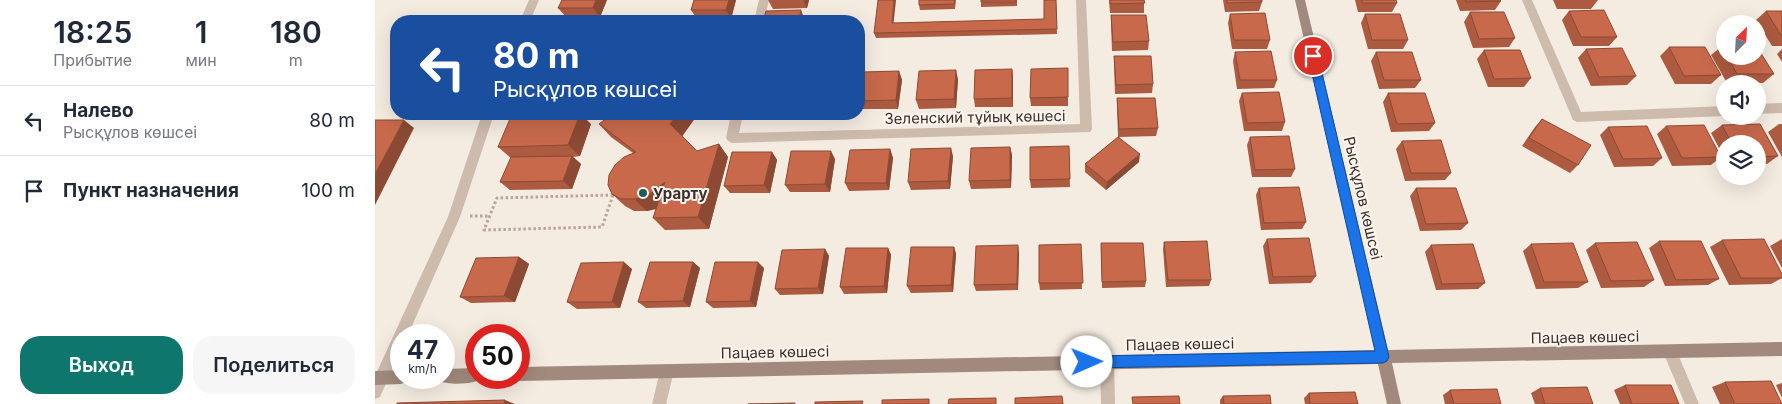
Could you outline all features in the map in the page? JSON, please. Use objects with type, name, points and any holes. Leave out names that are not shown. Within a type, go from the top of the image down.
[{"type":"main road","name":"Рысқұлов көшсеі","points":[[1300,0],[1394,404]]},
{"type":"main road","name":"Пацаев көшесі","points":[[530,374],[1782,349]]},
{"type":"street","points":[[528,15],[534,0]]},
{"type":"street","points":[[761,15],[765,0]]},
{"type":"street","name":"Зеленский тұйық көшесі","points":[[736,120],[732,138],[1086,129],[1081,0]]},
{"type":"street","points":[[1527,0],[1577,117],[1716,111]]},
{"type":"street","points":[[1766,109],[1782,108]]},
{"type":"street","points":[[375,392],[378,378],[454,217],[486,120]]},
{"type":"street","points":[[1670,352],[1692,404]]},
{"type":"street","points":[[1107,361],[1108,404]]},
{"type":"street","points":[[659,404],[667,371]]},
{"type":"path","points":[[613,195],[602,227],[484,230],[497,198],[517,197],[613,195]]},
{"type":"building","points":[[562,0],[596,0],[593,8],[558,8]]},
{"type":"building","points":[[694,0],[729,0],[726,10],[691,10]]},
{"type":"building","points":[[878,0],[894,0],[892,23],[1044,19],[1044,0],[1056,0],[1057,29],[874,33]]},
{"type":"building","points":[[919,0],[955,0],[954,4],[919,5]]},
{"type":"building","points":[[981,0],[1016,0],[1016,2],[981,2]]},
{"type":"building","points":[[1110,0],[1144,0],[1145,3],[1110,4]]},
{"type":"building","points":[[1227,0],[1262,0],[1262,2],[1227,3]]},
{"type":"building","points":[[1362,0],[1396,0],[1397,3],[1362,3]]},
{"type":"building","points":[[1465,0],[1500,0],[1501,1],[1466,2]]},
{"type":"building","points":[[801,10],[800,15],[765,15],[766,11]]},
{"type":"building","points":[[1604,10],[1617,37],[1581,37],[1569,11]]},
{"type":"building","points":[[1766,11],[1782,11],[1782,37]]},
{"type":"building","points":[[1470,12],[1504,12],[1515,38],[1479,39]]},
{"type":"building","points":[[1265,13],[1270,40],[1234,40],[1230,14]]},
{"type":"building","points":[[1365,14],[1400,14],[1408,40],[1372,40]]},
{"type":"building","points":[[1111,15],[1146,15],[1149,41],[1113,42]]},
{"type":"building","points":[[1669,47],[1705,47],[1721,75],[1716,75],[1684,76]]},
{"type":"building","points":[[1622,48],[1636,76],[1599,77],[1586,49]]},
{"type":"building","points":[[1484,50],[1520,50],[1531,78],[1494,79]]},
{"type":"building","points":[[1271,51],[1277,80],[1240,80],[1235,52]]},
{"type":"building","points":[[1376,52],[1412,52],[1421,80],[1384,80]]},
{"type":"building","points":[[1114,56],[1151,56],[1153,84],[1116,85]]},
{"type":"building","points":[[1766,61],[1774,74],[1737,74],[1732,65],[1766,65]]},
{"type":"building","points":[[1068,68],[1068,97],[1030,98],[1031,69]]},
{"type":"building","points":[[1012,69],[1012,98],[974,99],[975,70]]},
{"type":"building","points":[[956,70],[954,99],[916,100],[919,71]]},
{"type":"building","points":[[899,71],[896,100],[865,101],[865,72]]},
{"type":"building","points":[[1279,92],[1285,122],[1247,123],[1242,93]]},
{"type":"building","points":[[1388,93],[1425,93],[1435,123],[1397,124]]},
{"type":"building","points":[[1117,98],[1155,98],[1158,128],[1119,129]]},
{"type":"building","points":[[1542,119],[1591,145],[1578,165],[1529,138]]},
{"type":"building","points":[[375,120],[404,120],[375,174]]},
{"type":"building","points":[[509,120],[578,120],[568,145],[498,147]]},
{"type":"building","points":[[604,120],[673,120],[670,124],[697,151],[719,144],[698,217],[653,218],[665,182],[647,196],[634,199],[621,199],[612,194],[608,185],[609,175],[615,165],[624,157],[636,152],[599,124]]},
{"type":"building","points":[[1704,125],[1716,148],[1716,157],[1682,158],[1666,126]]},
{"type":"building","points":[[1722,125],[1761,125],[1778,156],[1766,157],[1766,135],[1727,135]]},
{"type":"building","points":[[1647,126],[1662,158],[1623,159],[1608,127]]},
{"type":"building","points":[[1289,136],[1295,169],[1255,170],[1250,137]]},
{"type":"building","points":[[1118,137],[1140,154],[1107,182],[1085,164]]},
{"type":"building","points":[[1441,140],[1451,173],[1411,173],[1402,141]]},
{"type":"building","points":[[1069,146],[1070,179],[1030,180],[1030,147]]},
{"type":"building","points":[[1010,147],[1010,180],[969,181],[971,148]]},
{"type":"building","points":[[951,148],[948,181],[908,182],[911,149]]},
{"type":"building","points":[[890,149],[886,183],[845,183],[850,150]]},
{"type":"building","points":[[791,151],[831,151],[825,184],[785,185]]},
{"type":"building","points":[[732,152],[772,152],[764,185],[724,186]]},
{"type":"building","points":[[572,156],[563,181],[500,182],[511,157]]},
{"type":"building","points":[[1299,187],[1306,222],[1264,223],[1259,188]]},
{"type":"building","points":[[1416,188],[1456,188],[1468,223],[1426,224]]},
{"type":"building","points":[[1309,238],[1316,276],[1273,277],[1267,239]]},
{"type":"building","points":[[1764,239],[1782,274],[1782,278],[1741,278],[1722,240]]},
{"type":"building","points":[[1207,241],[1211,280],[1168,280],[1164,242]]},
{"type":"building","points":[[1659,241],[1701,241],[1719,279],[1676,280]]},
{"type":"building","points":[[1637,242],[1654,280],[1611,281],[1595,243]]},
{"type":"building","points":[[1101,243],[1143,243],[1146,281],[1102,282]]},
{"type":"building","points":[[1573,243],[1588,282],[1544,282],[1531,244]]},
{"type":"building","points":[[1081,244],[1083,283],[1039,283],[1039,245]]},
{"type":"building","points":[[1473,244],[1485,283],[1442,284],[1431,245]]},
{"type":"building","points":[[1018,245],[1017,284],[974,285],[976,246]]},
{"type":"building","points":[[911,247],[954,247],[951,285],[907,286]]},
{"type":"building","points":[[846,248],[888,248],[884,286],[840,287]]},
{"type":"building","points":[[825,249],[818,288],[775,289],[782,250]]},
{"type":"building","points":[[519,257],[504,296],[460,297],[476,258]]},
{"type":"building","points":[[624,262],[612,302],[567,302],[581,263]]},
{"type":"building","points":[[650,262],[693,262],[683,301],[638,302]]},
{"type":"building","points":[[715,262],[758,262],[750,301],[706,302]]},
{"type":"building","points":[[1771,381],[1782,404],[1735,404],[1725,382]]},
{"type":"building","points":[[1625,385],[1671,385],[1679,404],[1632,404]]},
{"type":"building","points":[[1587,387],[1593,404],[1545,404],[1540,388]]},
{"type":"building","points":[[1497,389],[1501,404],[1454,404],[1450,390]]},
{"type":"building","points":[[1355,392],[1358,404],[1310,404],[1309,393]]},
{"type":"building","points":[[1270,395],[1271,404],[1224,404],[1223,396]]},
{"type":"building","points":[[1062,396],[1063,404],[1015,404],[1015,398]]},
{"type":"building","points":[[1179,396],[1180,404],[1133,404],[1132,397]]},
{"type":"building","points":[[996,398],[996,404],[948,404],[949,399]]},
{"type":"building","points":[[929,399],[929,404],[882,404],[882,400]]},
{"type":"building","points":[[505,400],[504,404],[397,404],[397,403]]},
{"type":"building","points":[[863,401],[862,404],[815,404],[815,402]]},
{"type":"building","points":[[795,403],[795,404],[748,404]]},
{"type":"place","name":"Урарту","points":[[643,193]]},
{"type":"route","points":[[1087,362],[1383,357],[1313,56]]}]
